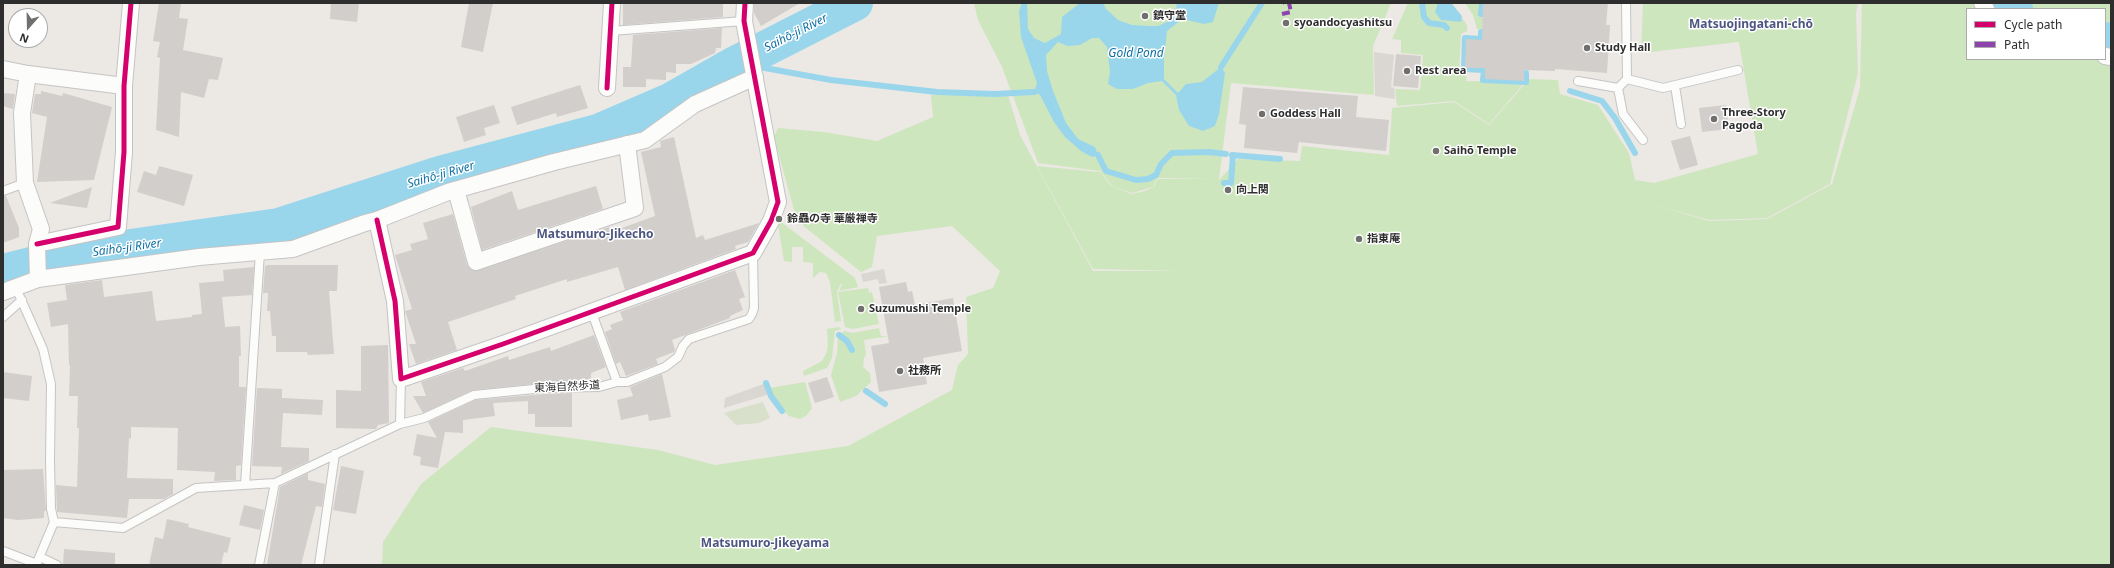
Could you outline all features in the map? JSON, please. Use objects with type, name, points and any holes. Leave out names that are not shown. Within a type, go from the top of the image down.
[{"type":"street","points":[[37,244],[118,227],[124,152],[124,86],[131,3]]},
{"type":"street","points":[[607,88],[612,3]]},
{"type":"street","points":[[377,220],[395,301],[402,379],[753,253],[771,221],[778,202],[744,21],[745,3]]},
{"type":"street","points":[[3,69],[28,74],[124,86]]},
{"type":"street","points":[[28,74],[22,113],[25,183],[41,229],[37,244],[38,279]]},
{"type":"street","points":[[14,294],[38,279],[116,270],[198,257],[293,249],[377,220],[456,190],[554,162],[645,140],[695,104],[755,77]]},
{"type":"street","points":[[456,190],[476,262],[635,208],[627,144]]},
{"type":"lane","points":[[1618,88],[1627,79],[1626,3]]},
{"type":"lane","points":[[611,31],[744,21]]},
{"type":"lane","points":[[1627,79],[1663,88],[1738,70]]},
{"type":"lane","points":[[1578,81],[1618,88]]},
{"type":"lane","points":[[1675,86],[1681,124]]},
{"type":"lane","points":[[1618,88],[1623,114],[1644,140]]},
{"type":"lane","points":[[3,191],[25,183]]},
{"type":"lane","points":[[245,485],[260,252]]},
{"type":"lane","name":"東海自然歩道","points":[[275,483],[400,424],[424,418],[474,395],[544,388],[599,387],[617,382],[627,382],[665,367],[678,357],[683,346],[690,339],[749,319],[754,308],[753,253]]},
{"type":"lane","points":[[3,317],[14,294]]},
{"type":"lane","points":[[14,294],[43,349],[51,384],[51,509],[54,522],[38,562]]},
{"type":"lane","points":[[592,312],[617,382]]},
{"type":"lane","points":[[400,424],[402,379]]},
{"type":"lane","points":[[319,565],[335,454]]},
{"type":"lane","points":[[54,522],[123,528],[196,488],[275,483],[259,565]]},
{"type":"lane","points":[[3,551],[38,562],[57,565]]},
{"type":"green space","points":[[974,3],[1391,3],[1373,46],[1374,95],[1231,83],[1219,180],[1238,159],[1300,161],[1302,146],[1389,155],[1392,108],[1454,102],[1489,125],[1529,79],[1558,80],[1560,94],[1598,105],[1629,153],[1635,180],[1654,183],[1758,154],[1739,42],[1641,53],[1643,3],[1858,3],[1856,13],[1858,73],[1830,184],[1767,218],[1709,220],[1654,205],[1709,221],[1767,219],[1832,184],[1860,88],[1862,3],[2111,3],[2111,565],[382,565],[383,542],[421,484],[491,427],[658,450],[715,465],[848,446],[952,390],[958,365],[968,354],[966,297],[993,288],[1000,271],[952,226],[877,236],[872,267],[861,272],[801,224],[794,210],[774,137],[778,128],[824,132],[877,141],[933,117],[931,95],[1008,95],[1020,135],[1093,271],[1181,271],[1093,269],[1037,166],[1100,172],[1111,186],[1132,194],[1154,187],[1157,179],[1213,179],[1157,178],[1153,187],[1132,193],[1112,186],[1100,171],[1038,163],[1002,67],[978,20]]},
{"type":"green space","points":[[1408,3],[1452,3],[1467,25],[1467,31],[1461,34],[1459,70],[1467,72],[1466,81],[1525,82],[1489,124],[1454,101],[1397,106],[1395,89],[1420,90],[1423,55],[1401,53],[1401,40],[1392,39]]},
{"type":"green space","points":[[1465,3],[1479,3],[1479,17],[1492,18],[1491,29],[1477,29],[1473,15]]},
{"type":"green space","points":[[781,222],[855,278],[858,287],[839,291],[842,284],[841,283],[837,292],[841,321],[835,322],[830,282],[826,273],[820,272],[813,278],[813,263],[803,262],[803,247],[792,247],[792,262],[784,261],[778,225]]},
{"type":"green space","points":[[868,288],[869,293],[872,292],[879,324],[853,329],[845,327],[838,292]]},
{"type":"green space","points":[[839,327],[841,329],[835,331],[832,358],[827,368],[804,376],[803,371],[822,361],[826,354],[828,346],[827,329]]},
{"type":"green space","points":[[879,328],[881,336],[889,336],[864,340],[866,355],[864,358],[863,367],[870,373],[871,382],[856,396],[840,402],[831,375],[837,353],[838,337],[844,331],[852,333]]},
{"type":"green space","points":[[805,382],[812,408],[806,416],[800,419],[789,416],[772,396],[769,388]]},
{"type":"green space","points":[[763,402],[770,418],[759,423],[736,425],[724,413]]},
{"type":"shaded area","points":[[1374,52],[1394,55],[1391,87],[1394,88],[1395,99],[1375,96]]},
{"type":"shaded area","points":[[884,269],[887,283],[879,284],[878,279],[863,282],[861,274]]},
{"type":"shaded area","points":[[766,383],[770,394],[724,408],[725,398]]},
{"type":"water","name":"Gold Pond","points":[[1022,3],[1027,3],[1028,29],[1034,38],[1045,43],[1061,34],[1062,17],[1080,3],[1103,3],[1106,9],[1118,20],[1132,25],[1158,26],[1167,22],[1175,11],[1177,5],[1173,3],[1219,3],[1213,22],[1204,24],[1182,19],[1167,31],[1164,59],[1164,79],[1178,93],[1186,84],[1202,82],[1221,67],[1225,73],[1219,114],[1215,126],[1203,131],[1189,126],[1179,110],[1176,95],[1162,81],[1148,83],[1133,89],[1117,89],[1108,84],[1110,72],[1107,47],[1099,38],[1092,38],[1080,45],[1067,46],[1058,42],[1046,55],[1047,71],[1053,91],[1066,123],[1078,139],[1095,147],[1098,155],[1092,157],[1081,151],[1065,137],[1054,122],[1040,95],[1034,92],[1037,83],[1021,37],[1019,11]]},
{"type":"water","points":[[1438,3],[1451,3],[1462,16],[1461,22],[1441,20],[1435,12]]},
{"type":"building","points":[[159,3],[181,3],[179,18],[188,19],[183,50],[223,58],[218,80],[209,79],[204,98],[181,92],[179,137],[156,130],[160,58],[157,57],[160,42],[153,41]]},
{"type":"building","points":[[331,3],[359,3],[357,22],[330,19]]},
{"type":"building","points":[[469,3],[493,3],[483,52],[461,47]]},
{"type":"building","points":[[623,3],[723,3],[723,17],[623,25]]},
{"type":"building","points":[[754,3],[800,3],[761,26],[754,13]]},
{"type":"building","points":[[1483,3],[1608,3],[1606,25],[1610,25],[1607,73],[1555,69],[1555,71],[1524,70],[1524,81],[1485,79],[1485,68],[1465,68],[1466,39],[1482,40]]},
{"type":"building","points":[[722,28],[721,48],[716,48],[715,53],[691,64],[676,64],[676,73],[666,72],[666,80],[646,79],[646,87],[623,87],[623,67],[631,67],[633,35]]},
{"type":"building","name":"Rest area","points":[[1396,54],[1421,56],[1418,88],[1393,86]]},
{"type":"building","points":[[580,85],[588,108],[557,117],[556,113],[517,125],[511,107]]},
{"type":"building","points":[[1243,87],[1358,96],[1356,117],[1389,120],[1386,151],[1299,142],[1297,153],[1244,148],[1246,125],[1239,124]]},
{"type":"building","points":[[41,91],[62,96],[63,93],[112,107],[94,180],[37,182],[47,117],[32,113],[35,94],[41,94]]},
{"type":"building","points":[[3,93],[15,94],[13,109],[3,106]]},
{"type":"building","points":[[494,105],[500,123],[484,128],[486,135],[464,142],[456,117]]},
{"type":"building","name":"Three-Story Pagoda","points":[[1726,105],[1729,129],[1702,132],[1699,108]]},
{"type":"building","points":[[1690,136],[1698,165],[1680,170],[1671,141]]},
{"type":"building","points":[[674,137],[696,238],[703,235],[705,240],[759,223],[748,242],[735,246],[736,249],[625,290],[618,267],[567,282],[567,279],[515,296],[516,299],[448,322],[457,350],[416,364],[409,344],[416,344],[405,311],[412,309],[395,255],[412,250],[410,244],[428,239],[423,223],[453,214],[467,265],[474,271],[609,227],[611,232],[655,216],[641,152],[661,147],[660,141]]},
{"type":"building","points":[[159,166],[193,175],[184,206],[137,192],[144,171],[156,175]]},
{"type":"building","points":[[596,186],[603,209],[482,250],[471,207],[512,191],[518,210]]},
{"type":"building","points":[[92,187],[87,208],[50,203]]},
{"type":"building","points":[[3,196],[6,196],[19,228],[19,237],[3,243]]},
{"type":"building","points":[[338,265],[337,291],[329,291],[334,354],[308,355],[307,352],[276,352],[276,336],[272,336],[270,311],[267,311],[268,293],[263,293],[265,266]]},
{"type":"building","points":[[254,267],[252,295],[222,297],[225,327],[240,326],[241,356],[239,356],[239,387],[246,387],[241,465],[236,466],[236,480],[214,481],[215,472],[177,470],[178,428],[131,427],[127,478],[173,479],[173,494],[164,499],[129,499],[127,518],[57,512],[56,485],[77,487],[79,428],[77,428],[78,396],[69,396],[70,365],[68,324],[51,327],[47,303],[67,300],[65,285],[102,280],[104,297],[152,291],[156,321],[192,317],[192,315],[202,314],[199,283],[224,281],[223,270]]},
{"type":"building","points":[[735,270],[745,297],[739,299],[743,310],[730,316],[730,318],[672,340],[675,350],[674,352],[656,359],[658,364],[626,376],[620,362],[616,364],[605,332],[612,329],[610,325],[623,320],[620,312]]},
{"type":"building","points":[[906,282],[908,292],[912,291],[915,305],[953,298],[962,351],[923,358],[927,384],[879,392],[871,346],[889,343],[879,287]]},
{"type":"building","points":[[594,335],[606,367],[591,373],[591,382],[544,383],[473,390],[423,413],[413,396],[426,396],[421,382],[463,368],[465,371],[508,356],[509,360],[550,347],[551,351]]},
{"type":"building","points":[[388,345],[389,423],[378,425],[376,429],[336,428],[336,390],[361,391],[361,346]]},
{"type":"building","points":[[3,372],[32,376],[29,401],[3,398]]},
{"type":"building","points":[[662,374],[671,417],[649,421],[648,414],[621,420],[617,400],[633,396],[630,387]]},
{"type":"building","points":[[827,377],[834,397],[815,403],[808,383]]},
{"type":"building","points":[[257,388],[282,389],[282,398],[323,400],[322,415],[283,413],[281,447],[309,448],[309,461],[281,474],[282,467],[252,466]]},
{"type":"building","points":[[572,393],[572,427],[535,427],[535,414],[528,414],[528,401],[493,403],[495,416],[463,420],[463,433],[445,432],[438,468],[420,465],[421,457],[413,455],[417,434],[437,438],[428,422],[475,400]]},
{"type":"building","points":[[341,466],[364,471],[356,514],[333,510]]},
{"type":"building","points":[[43,469],[46,511],[44,511],[44,518],[18,520],[3,518],[3,470]]},
{"type":"building","points":[[308,473],[308,480],[325,484],[322,507],[316,506],[301,565],[267,565],[280,487]]},
{"type":"building","points":[[244,505],[264,510],[260,530],[239,525]]},
{"type":"building","points":[[167,519],[189,524],[188,527],[231,538],[227,553],[224,552],[221,565],[149,565],[155,537],[163,539]]},
{"type":"building","points":[[64,549],[115,553],[115,565],[63,565]]},
{"type":"waterway","name":"Saihō-ji River","points":[[3,272],[67,256],[279,226],[440,174],[598,132],[672,100],[737,63],[855,3]]},
{"type":"waterway","points":[[1221,67],[1262,3]]},
{"type":"waterway","points":[[1422,3],[1424,17],[1429,23],[1444,25],[1447,28]]},
{"type":"waterway","points":[[1482,3],[1481,14],[1489,14]]},
{"type":"waterway","name":"Saihō-ji River","points":[[2005,3],[2013,8]]},
{"type":"waterway","points":[[1490,32],[1481,32],[1481,39],[1465,38],[1464,69],[1484,70],[1483,80],[1526,82],[1526,73]]},
{"type":"waterway","name":"Saihō-ji River","points":[[2106,40],[2111,41]]},
{"type":"waterway","points":[[737,63],[831,80],[937,92],[995,94],[1034,92]]},
{"type":"waterway","points":[[1570,91],[1602,101],[1615,118],[1635,153]]},
{"type":"waterway","points":[[1098,155],[1106,171],[1136,180],[1148,179],[1156,175],[1161,164],[1172,153],[1209,152],[1226,154]]},
{"type":"waterway","points":[[1232,155],[1280,159]]},
{"type":"waterway","points":[[1224,183],[1231,183],[1233,155]]},
{"type":"waterway","points":[[839,335],[847,341],[852,350]]},
{"type":"waterway","points":[[766,383],[771,396],[782,411]]},
{"type":"waterway","points":[[866,391],[885,404]]},
{"type":"marked path","points":[[1282,14],[1291,12],[1289,3],[1283,3]]},
{"type":"cycle path","points":[[37,244],[118,227],[124,152],[124,86],[131,3]]},
{"type":"cycle path","points":[[607,88],[612,3]]},
{"type":"cycle path","points":[[377,220],[395,301],[401,379],[503,344],[753,253],[771,221],[778,202],[744,21],[745,3]]},
{"type":"place","name":"鎮守堂","points":[[1145,16]]},
{"type":"place","name":"syoandocyashitsu","points":[[1286,23]]},
{"type":"place","name":"Study Hall","points":[[1587,48]]},
{"type":"place","name":"Rest area","points":[[1407,71]]},
{"type":"place","name":"Goddess Hall","points":[[1262,114]]},
{"type":"place","name":"Three-Story Pagoda","points":[[1714,119]]},
{"type":"place","name":"Saihō Temple","points":[[1436,151]]},
{"type":"place","name":"向上関","points":[[1228,190]]},
{"type":"place","name":"鈴蟲の寺 華厳禅寺","points":[[779,219]]},
{"type":"place","name":"指東庵","points":[[1359,239]]},
{"type":"place","name":"Suzumushi Temple","points":[[861,309]]},
{"type":"place","name":"社務所","points":[[900,371]]},
{"type":"district","name":"Matsuojingatani-chō","points":[[1751,25]]},
{"type":"district","name":"Matsumuro-Jikecho","points":[[595,235]]},
{"type":"district","name":"Matsumuro-Jikeyama","points":[[765,544]]}]
